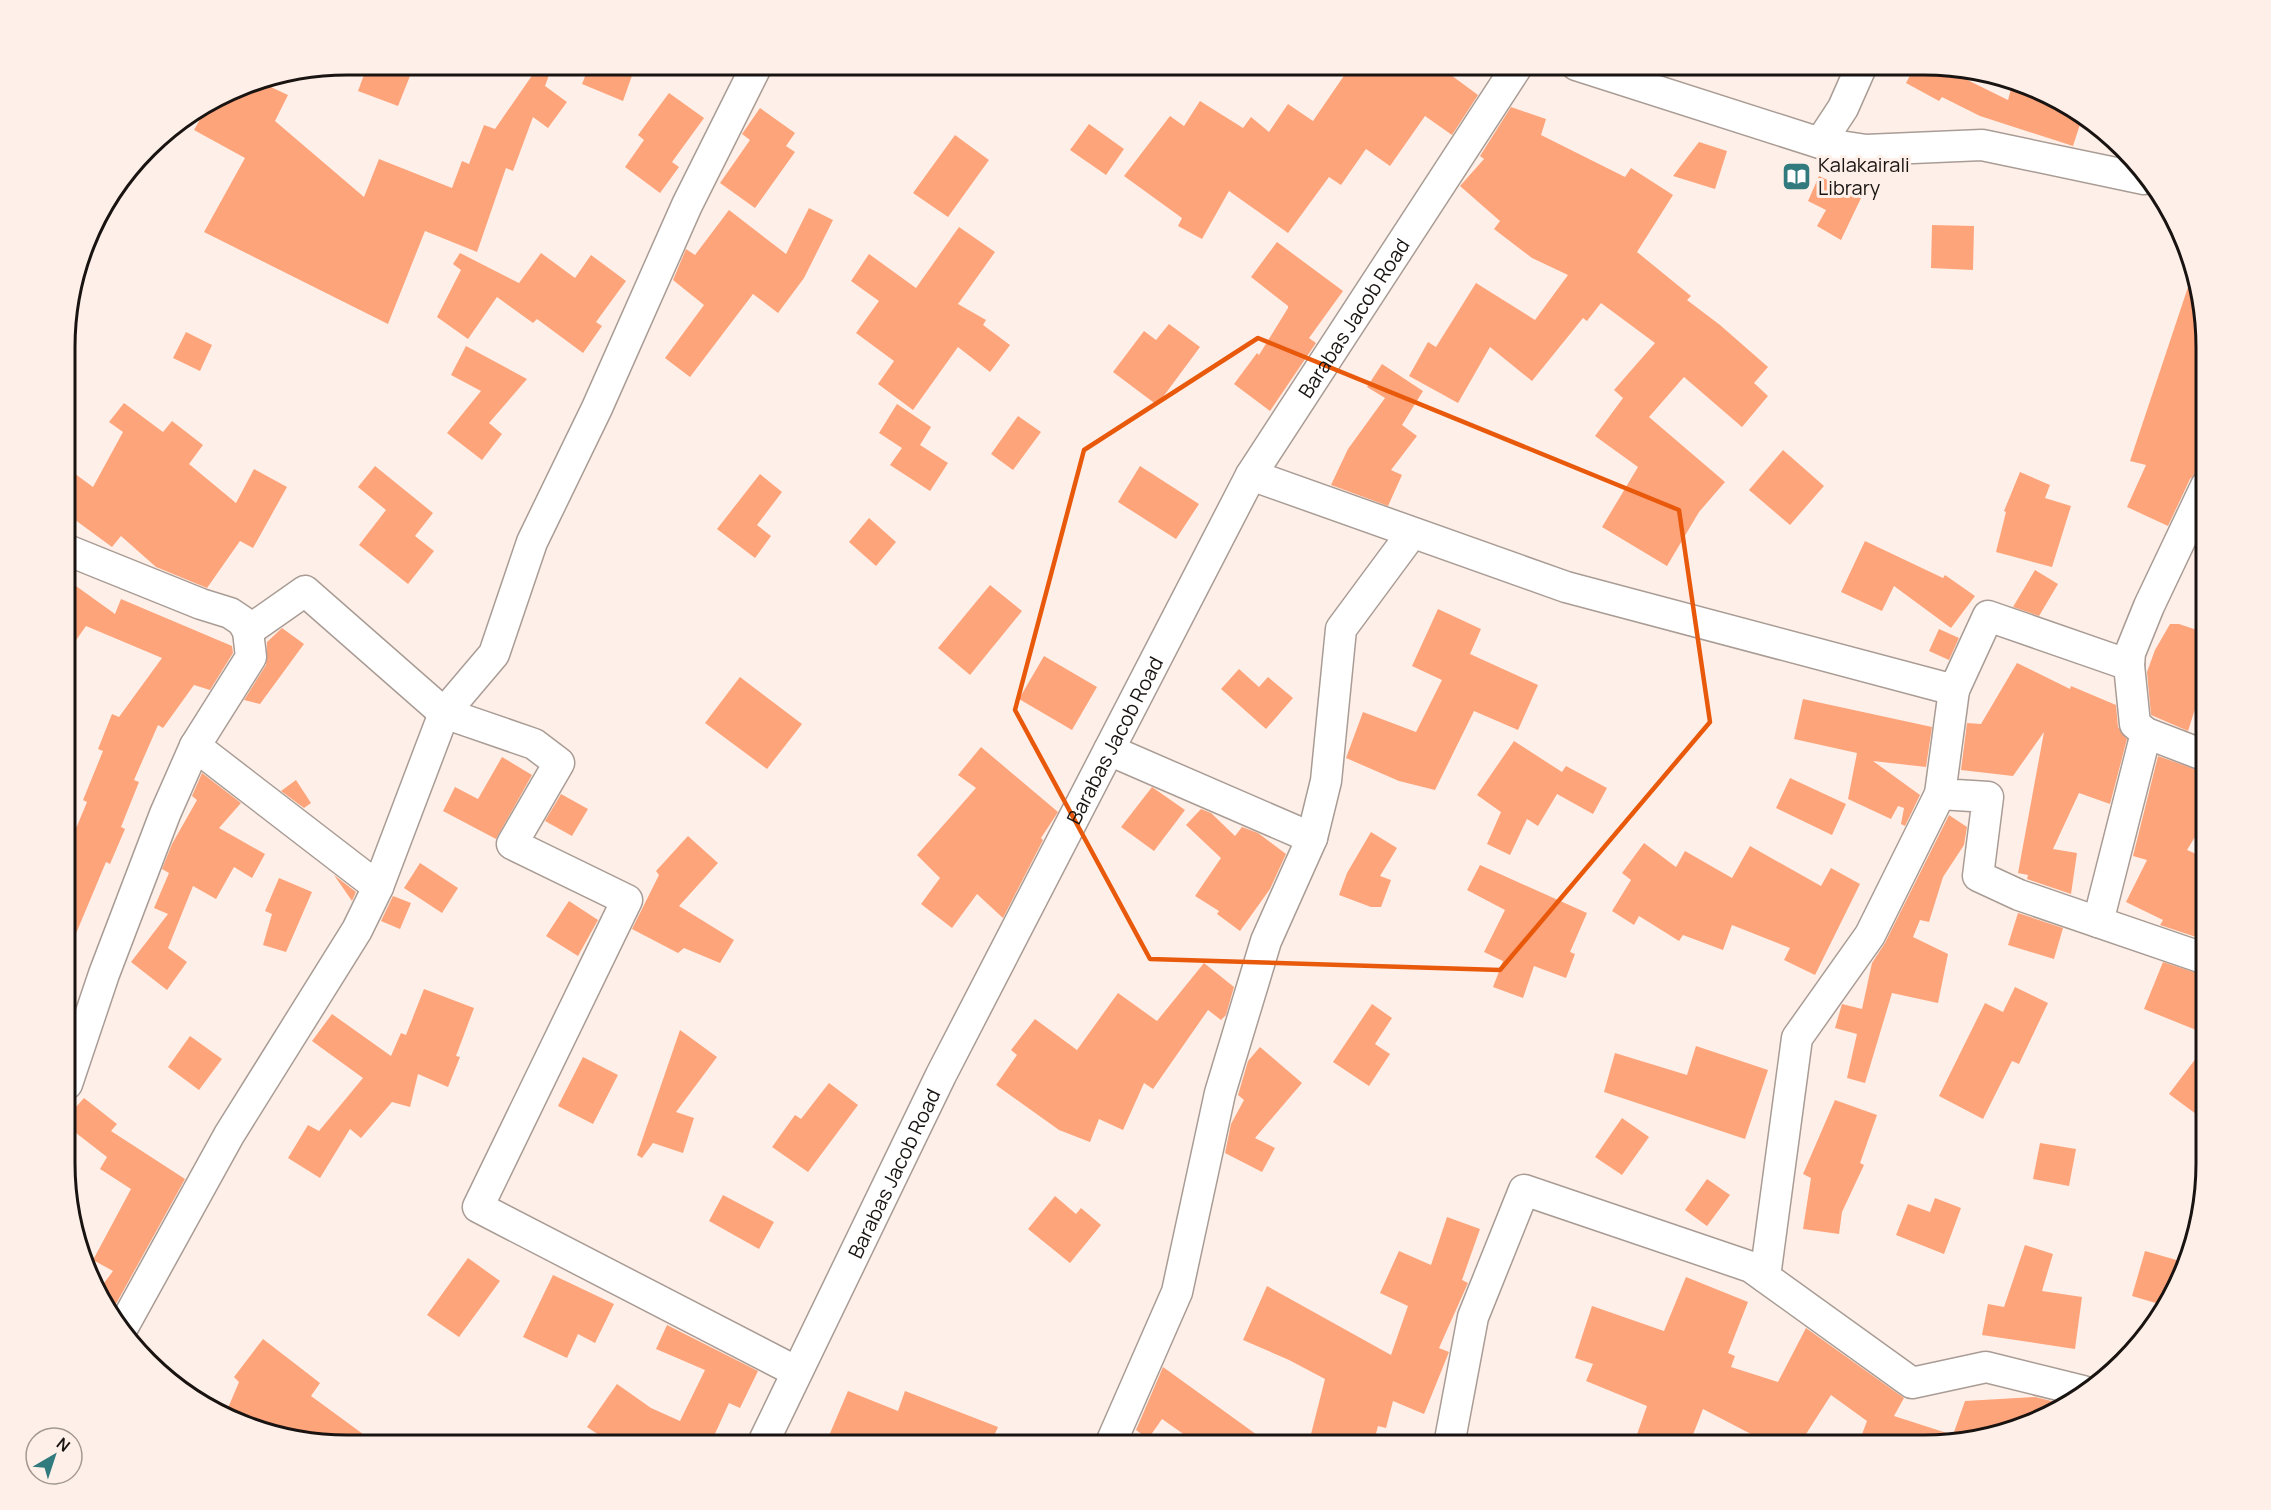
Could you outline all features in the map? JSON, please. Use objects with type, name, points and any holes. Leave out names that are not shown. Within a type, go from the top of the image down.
[{"type":"street","points":[[126,1322],[229,1135],[357,930],[378,888],[444,713],[494,654],[532,542],[597,408],[687,205],[752,75]]},
{"type":"street","name":"Barabas Jacob Road","points":[[770,1435],[940,1075],[1251,475],[1511,75]]},
{"type":"street","points":[[1610,75],[1820,143],[1866,150],[1982,145],[2137,178]]},
{"type":"street","points":[[1820,143],[1843,108],[1857,75]]},
{"type":"street","points":[[1251,475],[1566,587],[1954,690]]},
{"type":"street","points":[[2196,507],[2149,606],[2130,653],[2129,664],[2135,724],[2146,733],[2196,752]]},
{"type":"street","points":[[1114,1435],[1177,1292],[1220,1093],[1266,941],[1312,838],[1326,781],[1341,629],[1412,532]]},
{"type":"street","points":[[75,553],[201,604],[230,613],[242,621],[248,632],[251,657],[195,746],[165,814],[104,974],[75,1060]]},
{"type":"street","points":[[248,632],[305,591],[444,713],[534,744],[559,762],[512,844],[627,900],[478,1207],[798,1372]]},
{"type":"street","points":[[1765,1277],[1797,1038],[1870,935],[1940,794],[1954,690],[1988,616],[2129,664]]},
{"type":"street","points":[[2098,922],[2146,733]]},
{"type":"street","points":[[195,746],[378,888]]},
{"type":"street","points":[[1108,750],[1312,838]]},
{"type":"street","points":[[1940,794],[1988,797],[1978,876],[2019,895],[2196,956]]},
{"type":"street","points":[[1451,1435],[1473,1317],[1524,1190],[1751,1267],[1912,1383],[1986,1368],[2075,1389]]},
{"type":"highlighted area","points":[[1258,338],[1679,510],[1710,722],[1500,970],[1150,959],[1015,710],[1084,450]]},
{"type":"building","points":[[364,75],[410,76],[398,106],[358,91]]},
{"type":"building","points":[[532,75],[549,75],[545,86],[567,102],[548,128],[533,117],[513,171],[506,168],[477,252],[425,231],[388,324],[204,232],[245,158],[194,130],[201,118],[211,111],[260,89],[269,86],[288,95],[275,121],[364,197],[379,159],[452,188],[462,161],[469,164],[484,125],[495,129]]},
{"type":"building","points":[[586,75],[632,75],[623,101],[582,84]]},
{"type":"building","points":[[1344,75],[1451,75],[1478,95],[1452,135],[1425,116],[1390,166],[1366,149],[1341,185],[1329,177],[1288,233],[1229,191],[1202,239],[1178,226],[1182,218],[1124,176],[1170,116],[1184,126],[1200,101],[1243,128],[1251,117],[1269,132],[1288,104],[1313,121]]},
{"type":"building","points":[[1910,75],[1962,77],[2008,100],[2011,89],[2060,111],[2080,124],[2073,146],[1980,116],[1942,97],[1939,101],[1906,83]]},
{"type":"building","points":[[669,93],[704,118],[672,162],[679,167],[660,193],[625,167],[644,140],[638,135]]},
{"type":"building","points":[[1511,107],[1546,119],[1541,135],[1625,177],[1631,168],[1673,195],[1637,252],[1691,296],[1687,300],[1768,367],[1754,383],[1768,396],[1742,427],[1684,377],[1649,417],[1725,482],[1699,512],[1667,566],[1602,527],[1638,467],[1595,436],[1623,398],[1614,390],[1655,343],[1601,303],[1587,321],[1583,318],[1532,381],[1490,347],[1458,403],[1409,376],[1428,342],[1436,347],[1476,283],[1535,320],[1568,275],[1532,258],[1494,229],[1500,221],[1460,186],[1484,159],[1480,156]]},
{"type":"building","points":[[760,108],[795,133],[786,146],[795,152],[755,208],[720,183],[750,140],[742,134]]},
{"type":"building","points":[[1089,124],[1124,149],[1106,175],[1070,150]]},
{"type":"building","points":[[955,135],[989,160],[948,217],[913,193]]},
{"type":"building","points":[[1699,142],[1727,151],[1715,189],[1673,176]]},
{"type":"building","points":[[1819,176],[1862,196],[1841,240],[1817,226],[1826,210],[1808,201]]},
{"type":"building","points":[[809,208],[833,220],[804,278],[778,313],[753,294],[690,377],[665,358],[704,305],[673,280],[686,249],[695,255],[729,210],[786,254]]},
{"type":"building","points":[[1932,225],[1974,226],[1973,270],[1931,268]]},
{"type":"building","points":[[959,227],[995,252],[958,304],[986,320],[983,325],[1010,345],[990,372],[958,347],[913,410],[878,384],[894,361],[856,333],[879,301],[851,281],[869,254],[916,288]]},
{"type":"building","points":[[1277,242],[1343,291],[1309,338],[1316,343],[1270,411],[1234,384],[1257,353],[1259,355],[1288,308],[1251,277]]},
{"type":"building","points":[[460,253],[519,283],[541,253],[575,278],[591,255],[626,281],[596,322],[602,326],[583,353],[537,319],[533,323],[497,297],[468,339],[437,317],[461,270],[453,264]]},
{"type":"building","points":[[2189,285],[2194,311],[2196,347],[2196,474],[2190,479],[2168,526],[2127,507],[2146,465],[2130,461]]},
{"type":"building","points":[[1169,324],[1200,347],[1157,405],[1113,372],[1144,331],[1156,340]]},
{"type":"building","points":[[186,332],[212,345],[200,371],[173,358]]},
{"type":"building","points":[[466,346],[527,379],[489,423],[502,434],[482,460],[447,433],[481,391],[451,375]]},
{"type":"building","points":[[1382,364],[1423,391],[1402,425],[1417,436],[1391,470],[1402,475],[1388,506],[1331,485],[1348,449],[1385,398],[1367,387]]},
{"type":"building","points":[[124,403],[163,432],[172,421],[203,445],[189,464],[236,503],[254,469],[287,487],[253,548],[240,541],[207,588],[156,567],[121,536],[112,547],[75,520],[75,474],[93,487],[123,432],[109,422]]},
{"type":"building","points":[[897,404],[931,427],[920,445],[948,463],[930,491],[890,465],[902,448],[879,433]]},
{"type":"building","points":[[1018,416],[1041,432],[1013,470],[991,454]]},
{"type":"building","points":[[1783,450],[1824,486],[1790,525],[1749,490]]},
{"type":"building","points":[[375,466],[433,513],[415,536],[434,551],[408,584],[359,545],[386,510],[358,487]]},
{"type":"building","points":[[1140,466],[1199,504],[1176,539],[1118,502]]},
{"type":"building","points":[[2020,472],[2050,485],[2045,498],[2071,506],[2052,567],[1996,552],[2006,512],[2004,511]]},
{"type":"building","points":[[760,474],[782,492],[757,525],[771,536],[755,558],[717,529]]},
{"type":"building","points":[[869,518],[896,542],[876,566],[849,542]]},
{"type":"building","points":[[1865,541],[1943,578],[1945,575],[1975,596],[1951,628],[1894,586],[1882,611],[1841,592]]},
{"type":"building","points":[[2035,570],[2058,584],[2039,616],[2013,607]]},
{"type":"building","points":[[990,585],[1022,611],[970,675],[938,648]]},
{"type":"building","points":[[76,586],[115,614],[121,599],[232,646],[233,653],[210,690],[194,685],[163,728],[158,725],[134,780],[139,782],[121,827],[125,829],[110,864],[106,862],[75,936],[75,831],[87,802],[83,800],[103,751],[98,749],[112,714],[119,717],[162,658],[86,626],[75,642]]},
{"type":"building","points":[[1438,609],[1481,629],[1470,654],[1538,685],[1518,730],[1474,711],[1435,790],[1399,781],[1346,758],[1363,712],[1416,732],[1442,680],[1412,666]]},
{"type":"building","points":[[2170,624],[2179,624],[2196,630],[2196,706],[2188,731],[2151,715],[2147,672],[2155,650]]},
{"type":"building","points":[[282,628],[304,644],[260,704],[244,700],[266,665],[267,642]]},
{"type":"building","points":[[1939,629],[1959,638],[1949,660],[1929,651]]},
{"type":"building","points":[[1044,656],[1097,687],[1072,730],[1019,699]]},
{"type":"building","points":[[2017,663],[2070,689],[2071,686],[2116,705],[2118,727],[2127,739],[2110,804],[2079,793],[2053,849],[2077,853],[2071,894],[2027,879],[2028,875],[2018,873],[2044,732],[2013,776],[1961,770],[1967,723],[1981,724]]},
{"type":"building","points":[[1239,669],[1259,687],[1268,677],[1293,698],[1266,729],[1221,689]]},
{"type":"building","points":[[740,677],[802,724],[767,769],[705,723]]},
{"type":"building","points":[[1803,699],[1932,727],[1926,767],[1873,761],[1920,795],[1905,826],[1901,824],[1904,808],[1898,806],[1891,819],[1848,799],[1857,753],[1794,739]]},
{"type":"building","points":[[1514,741],[1562,772],[1566,766],[1607,788],[1593,814],[1557,794],[1538,826],[1527,819],[1510,855],[1487,844],[1501,812],[1477,795]]},
{"type":"building","points":[[981,747],[1058,812],[1041,838],[1043,840],[1003,918],[977,894],[952,928],[921,904],[940,878],[917,855],[976,788],[958,775]]},
{"type":"building","points":[[2158,756],[2196,769],[2196,835],[2187,850],[2196,854],[2196,937],[2160,925],[2163,920],[2126,902],[2147,860],[2133,856]]},
{"type":"building","points":[[502,757],[532,775],[496,839],[443,811],[455,787],[478,799]]},
{"type":"building","points":[[202,773],[241,803],[219,828],[265,854],[252,878],[234,867],[216,899],[193,886],[168,948],[187,962],[167,990],[131,962],[168,914],[154,908],[169,873],[162,869],[172,844],[197,800],[192,796]]},
{"type":"building","points":[[1790,778],[1846,804],[1832,835],[1776,808]]},
{"type":"building","points":[[296,780],[311,803],[304,808],[281,791]]},
{"type":"building","points":[[1152,787],[1185,810],[1154,851],[1121,827]]},
{"type":"building","points":[[561,794],[588,809],[572,836],[545,821]]},
{"type":"building","points":[[1201,809],[1211,813],[1235,836],[1242,827],[1258,833],[1286,854],[1270,889],[1240,931],[1217,914],[1219,911],[1195,896],[1221,858],[1186,825]]},
{"type":"building","points":[[1949,815],[1967,827],[1964,845],[1943,877],[1929,922],[1920,920],[1913,937],[1948,954],[1938,1003],[1892,993],[1865,1083],[1847,1078],[1857,1034],[1835,1028],[1842,1004],[1862,1009],[1872,963],[1885,943]]},
{"type":"building","points":[[1371,832],[1397,848],[1380,876],[1391,880],[1381,907],[1371,907],[1339,895],[1347,873]]},
{"type":"building","points":[[688,836],[718,863],[679,906],[734,940],[720,963],[684,948],[678,953],[632,929],[659,875],[656,871]]},
{"type":"building","points":[[1644,843],[1676,867],[1685,851],[1732,878],[1750,846],[1821,886],[1831,868],[1860,884],[1815,975],[1784,960],[1790,948],[1732,925],[1723,950],[1683,935],[1679,941],[1639,916],[1634,925],[1612,911],[1631,880],[1622,873]]},
{"type":"building","points":[[420,863],[458,888],[442,913],[404,888]]},
{"type":"building","points":[[1480,865],[1587,913],[1570,952],[1575,954],[1566,978],[1534,966],[1523,998],[1493,987],[1503,961],[1484,952],[1505,910],[1467,890]]},
{"type":"building","points":[[334,875],[356,892],[352,901]]},
{"type":"building","points":[[279,878],[312,892],[286,952],[263,945],[272,914],[265,911]]},
{"type":"building","points":[[393,896],[411,903],[400,929],[381,921]]},
{"type":"building","points":[[569,901],[598,920],[578,956],[546,936]]},
{"type":"building","points":[[2018,913],[2063,928],[2054,959],[2008,945]]},
{"type":"building","points":[[2163,962],[2196,973],[2196,1030],[2144,1009]]},
{"type":"building","points":[[1204,963],[1234,987],[1226,1015],[1221,1020],[1208,1010],[1153,1089],[1144,1083],[1123,1130],[1099,1119],[1090,1142],[1059,1130],[996,1085],[1017,1055],[1011,1050],[1035,1019],[1077,1050],[1118,993],[1157,1021]]},
{"type":"building","points":[[2015,987],[2048,1003],[2019,1064],[2012,1061],[1983,1119],[1939,1096],[1985,1003],[2003,1012]]},
{"type":"building","points":[[424,989],[474,1008],[456,1056],[460,1057],[448,1087],[418,1074],[410,1107],[392,1102],[361,1138],[350,1129],[320,1178],[288,1158],[308,1125],[319,1131],[363,1078],[312,1041],[332,1014],[391,1056],[401,1033],[406,1035]]},
{"type":"building","points":[[1372,1004],[1392,1018],[1375,1044],[1390,1054],[1369,1086],[1333,1062]]},
{"type":"building","points":[[680,1030],[717,1057],[676,1112],[694,1118],[683,1153],[653,1143],[642,1158],[637,1155]]},
{"type":"building","points":[[190,1036],[222,1059],[199,1090],[168,1067]]},
{"type":"building","points":[[1696,1046],[1768,1070],[1745,1139],[1604,1092],[1615,1053],[1687,1075]]},
{"type":"building","points":[[1260,1047],[1302,1083],[1255,1138],[1275,1148],[1262,1172],[1225,1153],[1231,1124],[1244,1100],[1238,1095],[1248,1061]]},
{"type":"building","points":[[583,1057],[618,1075],[593,1124],[558,1106]]},
{"type":"building","points":[[2196,1058],[2196,1114],[2169,1094]]},
{"type":"building","points":[[829,1083],[858,1105],[808,1172],[772,1147],[795,1115],[801,1119]]},
{"type":"building","points":[[84,1098],[117,1124],[111,1131],[185,1179],[115,1305],[103,1284],[113,1271],[93,1260],[131,1189],[100,1169],[107,1157],[75,1132],[75,1108]]},
{"type":"building","points":[[1835,1100],[1877,1115],[1860,1163],[1864,1165],[1842,1212],[1839,1234],[1803,1229],[1811,1178],[1803,1174]]},
{"type":"building","points":[[1622,1118],[1649,1137],[1622,1175],[1595,1157]]},
{"type":"building","points":[[2040,1143],[2076,1149],[2069,1186],[2033,1179]]},
{"type":"building","points":[[1707,1179],[1730,1195],[1707,1226],[1685,1210]]},
{"type":"building","points":[[723,1195],[774,1222],[759,1249],[709,1221]]},
{"type":"building","points":[[1055,1196],[1076,1214],[1081,1208],[1101,1225],[1070,1263],[1028,1229]]},
{"type":"building","points":[[1935,1198],[1961,1208],[1944,1254],[1896,1235],[1908,1204],[1930,1212]]},
{"type":"building","points":[[1447,1217],[1480,1229],[1462,1280],[1468,1283],[1439,1348],[1449,1352],[1424,1414],[1393,1401],[1386,1428],[1378,1426],[1376,1435],[1311,1435],[1325,1379],[1243,1340],[1267,1286],[1391,1355],[1408,1306],[1380,1293],[1399,1251],[1431,1265]]},
{"type":"building","points":[[2025,1245],[2053,1254],[2042,1291],[2082,1297],[2075,1349],[1982,1335],[1988,1304],[2004,1307]]},
{"type":"building","points":[[2145,1251],[2178,1260],[2157,1303],[2132,1296]]},
{"type":"building","points":[[468,1258],[500,1281],[459,1337],[427,1315]]},
{"type":"building","points":[[553,1275],[614,1304],[595,1343],[578,1334],[567,1358],[523,1337]]},
{"type":"building","points":[[1686,1277],[1748,1302],[1728,1353],[1735,1356],[1731,1367],[1778,1382],[1806,1328],[1904,1398],[1894,1416],[1949,1434],[1862,1435],[1867,1421],[1831,1395],[1805,1435],[1753,1435],[1703,1409],[1693,1435],[1637,1435],[1647,1406],[1586,1381],[1593,1364],[1575,1358],[1592,1306],[1664,1331]]},
{"type":"building","points":[[667,1325],[758,1371],[740,1408],[729,1403],[714,1435],[599,1435],[587,1427],[617,1384],[651,1408],[680,1421],[705,1370],[656,1349]]},
{"type":"building","points":[[263,1339],[320,1383],[311,1396],[364,1435],[294,1430],[260,1421],[228,1408],[239,1382],[234,1377]]},
{"type":"building","points":[[1163,1367],[1257,1435],[1185,1435],[1162,1419],[1151,1435],[1143,1435],[1136,1430]]},
{"type":"building","points":[[848,1391],[898,1411],[905,1391],[998,1427],[994,1435],[829,1435]]},
{"type":"building","points":[[2035,1397],[2055,1402],[2011,1421],[1954,1433],[1965,1401]]},
{"type":"place","name":"Kalakairali Library","points":[[1797,176]]}]
